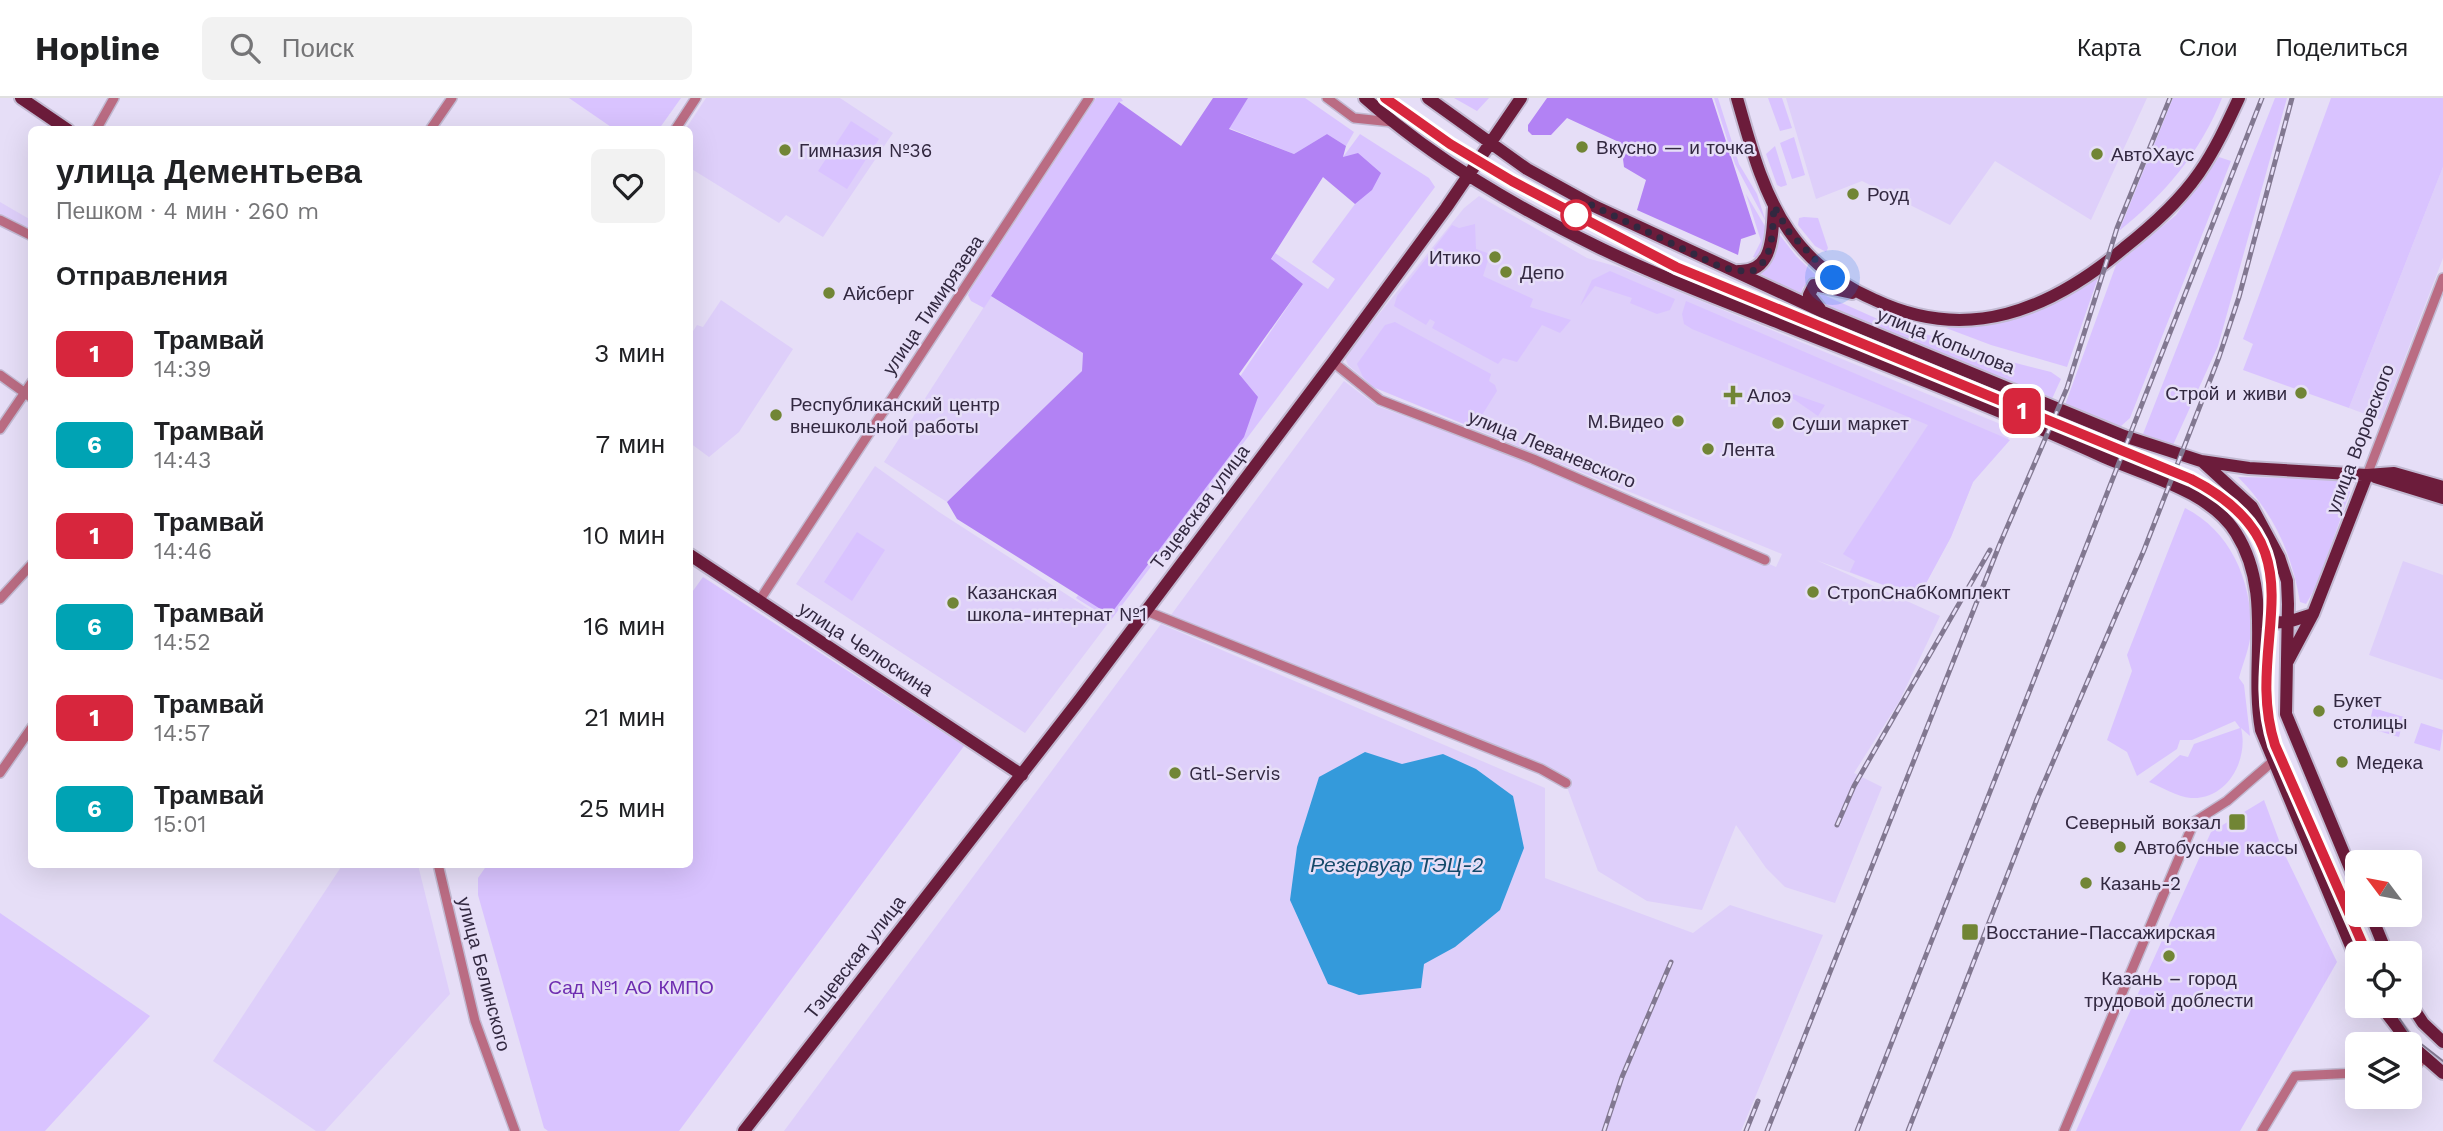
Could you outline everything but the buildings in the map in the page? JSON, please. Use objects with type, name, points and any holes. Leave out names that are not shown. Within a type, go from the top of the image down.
[{"type":"main road","points":[[21,98],[62,126]]},
{"type":"main road","points":[[1365,98],[1392,122],[1467,175],[1600,248],[2015,418],[2174,487],[2215,510],[2236,531],[2252,567],[2259,623],[2255,700],[2261,730],[2348,941]]},
{"type":"main road","name":"улица Копылова","points":[[1428,98],[1527,169],[1583,201],[1730,271],[2124,436],[2201,461]]},
{"type":"main road","name":"Тэцевская улица","points":[[744,1131],[1022,775],[1146,611],[1333,362],[1521,98]]},
{"type":"main road","points":[[1737,98],[1758,168],[1774,206],[1789,232],[1820,267],[1833,278],[1865,296],[1910,314],[1970,320],[2032,307],[2057,295],[2107,263],[2177,201],[2206,163],[2239,98]]},
{"type":"main road","points":[[1730,271],[1750,272],[1763,264],[1771,246],[1774,206]]},
{"type":"main road","points":[[1823,312],[1809,295],[1814,285],[1865,296]]},
{"type":"main road","points":[[2201,461],[2249,468],[2367,475],[2394,473],[2443,487]]},
{"type":"main road","points":[[2201,461],[2252,507],[2268,531],[2287,581],[2286,714],[2345,856]]},
{"type":"main road","points":[[2367,475],[2443,498]]},
{"type":"main road","name":"улица Воровского","points":[[2286,666],[2313,614],[2367,475]]},
{"type":"main road","name":"улица Челюскина","points":[[693,557],[1022,775]]},
{"type":"main road","points":[[2259,623],[2288,622],[2313,614]]},
{"type":"main road","points":[[2391,1018],[2424,1059],[2443,1073]]},
{"type":"main road","points":[[2420,1018],[2443,1042]]},
{"type":"street","points":[[98,126],[114,98]]},
{"type":"street","points":[[433,126],[452,98]]},
{"type":"street","points":[[678,126],[696,98]]},
{"type":"street","name":"улица Тимирязева","points":[[759,601],[1089,98]]},
{"type":"street","points":[[1327,98],[1354,118],[1392,122]]},
{"type":"street","points":[[0,220],[28,234]]},
{"type":"street","name":"улица Воровского","points":[[2367,475],[2443,278]]},
{"type":"street","name":"улица Леваневского","points":[[1333,362],[1380,400],[1533,458],[1765,560]]},
{"type":"street","points":[[0,375],[28,395],[0,429]]},
{"type":"street","points":[[0,599],[28,568]]},
{"type":"street","points":[[1146,611],[1541,769],[1566,783]]},
{"type":"street","points":[[0,774],[28,733]]},
{"type":"street","points":[[2064,1131],[2194,822],[2227,801],[2272,762]]},
{"type":"street","name":"улица Белинского","points":[[439,868],[475,1021],[515,1131]]},
{"type":"street","points":[[2262,1131],[2295,1076],[2345,1074]]},
{"type":"shaded area","name":"Гимназия №36","points":[[706,98],[840,98],[893,133],[823,237],[786,215],[779,223],[693,170],[693,126],[688,126]]},
{"type":"shaded area","points":[[1213,98],[1248,98],[1229,129],[1294,154],[1327,134],[1346,146],[1343,157],[1358,153],[1381,173],[1372,190],[1355,204],[1323,177],[1271,259],[1303,284],[1239,374],[1258,397],[1244,437],[1110,615],[957,519],[947,502],[1082,371],[1083,353],[991,296],[1119,102],[1181,146]]},
{"type":"shaded area","points":[[1547,98],[1712,98],[1756,234],[1741,239],[1738,255],[1637,210],[1646,180],[1624,167],[1621,143],[1567,118],[1551,135],[1532,135],[1528,131],[1528,125]]},
{"type":"shaded area","points":[[1786,98],[2147,98],[2091,220],[1995,161],[1950,225],[1862,181],[1816,199]]},
{"type":"shaded area","points":[[2443,167],[2443,258],[2381,420],[2349,408]]},
{"type":"shaded area","points":[[1479,196],[1587,258],[1618,267],[2015,430],[1973,482],[1951,537],[1923,588],[1916,593],[1902,592],[1816,560],[1940,616],[1899,702],[1854,773],[1882,787],[1835,903],[1785,887],[1766,868],[1736,825],[1702,910],[1647,901],[1598,871],[1564,779],[1171,615],[1344,381],[1377,406],[1537,464],[1776,567],[1782,554],[1373,387],[1348,365],[1345,357],[1351,349],[1464,208]]},
{"type":"shaded area","points":[[0,202],[28,218],[28,241],[0,227]]},
{"type":"shaded area","points":[[991,296],[1083,353],[1082,371],[947,502],[884,462]]},
{"type":"shaded area","points":[[721,300],[793,349],[739,432],[709,457],[693,445],[693,331],[697,325],[703,327]]},
{"type":"shaded area","name":"Казанская школа-интернат №1","points":[[875,466],[939,512],[1109,622],[1025,733],[796,584]]},
{"type":"shaded area","points":[[2403,561],[2443,575],[2443,680],[2369,655]]},
{"type":"shaded area","points":[[1161,624],[1545,788],[1545,878],[1693,933],[1730,905],[1823,935],[1741,1131],[784,1131]]},
{"type":"shaded area","points":[[340,868],[419,868],[450,994],[325,1131],[316,1131],[213,1061]]},
{"type":"green space","points":[[569,98],[681,98],[661,126],[610,126]]},
{"type":"green space","points":[[1096,98],[1121,98],[1123,101],[1119,102],[984,308],[971,301],[968,295],[971,289]]},
{"type":"green space","points":[[1248,98],[1305,98],[1354,132],[1346,146],[1327,134],[1294,154],[1229,128]]},
{"type":"green space","points":[[1454,98],[1489,98],[1477,111]]},
{"type":"green space","points":[[1714,98],[1718,98],[1739,164],[1757,194],[1766,222],[1735,164]]},
{"type":"green space","points":[[1768,98],[1782,98],[1792,128],[1780,131]]},
{"type":"green space","points":[[2173,98],[2222,98],[2203,137],[2180,171],[2119,231]]},
{"type":"green space","points":[[2275,98],[2287,98],[2218,346],[2173,445],[2143,434]]},
{"type":"green space","points":[[2331,98],[2443,98],[2443,167],[2349,408],[2243,370],[2253,344],[2243,339]]},
{"type":"green space","points":[[851,121],[879,139],[847,189],[818,171]]},
{"type":"green space","points":[[1360,134],[1429,178],[1435,187],[1111,620],[1076,598],[1237,381],[1303,284],[1271,260],[1275,253],[1328,289],[1335,279],[1312,262],[1355,204],[1343,157]]},
{"type":"green space","points":[[1794,137],[1805,175],[1792,179],[1780,143]]},
{"type":"green space","points":[[1775,146],[1787,185],[1781,187],[1777,185],[1766,154]]},
{"type":"green space","points":[[2219,157],[2231,161],[2130,418],[2120,427],[2065,405],[2116,265],[2176,215]]},
{"type":"green space","points":[[1746,194],[1769,233],[1761,260],[1753,257],[1761,241]]},
{"type":"green space","points":[[1799,218],[1818,218],[1828,248],[1826,252],[1815,246],[1798,225]]},
{"type":"green space","points":[[1475,224],[1476,249],[1490,254],[1483,276],[1533,299],[1530,307],[1571,320],[1560,333],[1542,325],[1517,362],[1503,358],[1498,364],[1432,328],[1435,322],[1430,319],[1426,325],[1394,306],[1397,296],[1452,225],[1459,228]]},
{"type":"green space","points":[[1775,229],[1796,256],[1828,287],[1813,282],[1803,287],[1801,295],[1757,272]]},
{"type":"green space","points":[[1610,271],[1675,299],[1670,310],[1657,314],[1630,303],[1632,298],[1595,286],[1580,306],[1592,280]]},
{"type":"green space","points":[[2099,275],[2067,367],[1991,345],[1946,328],[1988,323],[2027,314],[2063,298]]},
{"type":"green space","points":[[1815,291],[1900,329],[1929,335],[1965,350],[2051,372],[2061,379],[2051,401],[1827,309],[1817,302]]},
{"type":"green space","points":[[1686,301],[2010,440],[1973,482],[1951,537],[1923,589],[1916,593],[1902,592],[1850,572],[1855,561],[1843,554],[1928,425],[1692,329],[1684,324],[1682,314]]},
{"type":"green space","points":[[1395,322],[1491,374],[1489,381],[1495,385],[1497,391],[1474,428],[1373,387],[1363,377],[1357,364],[1385,325]]},
{"type":"green space","points":[[1779,389],[1825,405],[1818,416]]},
{"type":"green space","points":[[2238,477],[2347,479],[2350,492],[2317,585],[2306,604],[2300,602],[2292,567],[2271,519]]},
{"type":"green space","points":[[2185,508],[2215,530],[2236,560],[2248,594],[2251,631],[2239,678],[2244,685],[2250,736],[2241,728],[2242,753],[2225,785],[2204,797],[2191,798],[2149,782],[2180,755],[2188,757],[2194,744],[2240,728],[2235,721],[2192,740],[2180,740],[2177,749],[2137,776],[2127,752],[2107,740],[2132,671],[2127,655]]},
{"type":"green space","points":[[857,532],[885,550],[852,601],[824,582]]},
{"type":"green space","name":"Сад №1 АО КМПО","points":[[703,577],[964,746],[679,1131],[548,1131],[544,1128],[478,895],[478,878],[485,868],[693,868],[693,591]]},
{"type":"green space","points":[[2373,708],[2404,717],[2399,737],[2368,728]]},
{"type":"green space","points":[[2421,723],[2443,730],[2440,751],[2414,743]]},
{"type":"green space","points":[[2264,800],[2283,851],[2337,962],[2240,1131],[2076,1131],[2211,832]]},
{"type":"green space","points":[[0,913],[150,1016],[45,1131],[0,1131]]},
{"type":"water","name":"Резервуар ТЭЦ-2","points":[[1365,752],[1402,764],[1443,754],[1476,769],[1513,796],[1524,848],[1500,910],[1455,947],[1424,964],[1421,988],[1359,995],[1328,984],[1290,900],[1297,847],[1319,777]]},
{"type":"tram line","points":[[1385,98],[1450,144],[1512,181],[1676,267],[2191,479],[2233,506],[2257,535],[2269,566],[2272,599],[2267,706],[2275,745],[2361,941]]},
{"type":"tram line","name":"1","points":[[1385,98],[1450,144],[1512,181],[1676,267],[2101,445],[2191,479],[2232,505],[2259,542],[2273,580],[2273,623],[2265,703],[2267,720],[2275,745],[2361,941]]},
{"type":"tram line","points":[[2399,1018],[2411,1036],[2443,1061]]},
{"type":"railway","points":[[1767,1131],[1999,546],[2067,388],[2117,228],[2170,98]]},
{"type":"railway","points":[[1857,1131],[2262,98]]},
{"type":"railway","points":[[1908,1131],[2037,799],[2144,550],[2219,357],[2239,297],[2292,98]]},
{"type":"railway","points":[[1837,825],[1854,786],[1990,550]]},
{"type":"railway","points":[[1604,1131],[1622,1077],[1671,962]]},
{"type":"railway","points":[[1746,1131],[1758,1101]]},
{"type":"place","name":"Вкусно — и точка","points":[[1582,147]]},
{"type":"place","name":"Гимназия №36","points":[[785,150]]},
{"type":"place","name":"АвтоХаус","points":[[2097,154]]},
{"type":"place","name":"Роуд","points":[[1853,194]]},
{"type":"place","name":"Итико","points":[[1495,257]]},
{"type":"place","name":"Депо","points":[[1506,272]]},
{"type":"place","name":"Айсберг","points":[[829,293]]},
{"type":"place","name":"Строй и живи","points":[[2301,393]]},
{"type":"place","name":"Алоэ","points":[[1733,395]]},
{"type":"place","name":"Республиканский центр внешкольной работы","points":[[776,415]]},
{"type":"place","name":"М.Видео","points":[[1678,421]]},
{"type":"place","name":"Суши маркет","points":[[1778,423]]},
{"type":"place","name":"Лента","points":[[1708,449]]},
{"type":"place","name":"СтропСнабКомплект","points":[[1813,592]]},
{"type":"place","name":"Казанская школа-интернат №1","points":[[953,603]]},
{"type":"place","name":"Букет столицы","points":[[2319,711]]},
{"type":"place","name":"Медека","points":[[2342,762]]},
{"type":"place","name":"Gtl-Servis","points":[[1175,773]]},
{"type":"place","name":"Северный вокзал","points":[[2237,822]]},
{"type":"place","name":"Автобусные кассы","points":[[2120,847]]},
{"type":"place","name":"Казань-2","points":[[2086,883]]},
{"type":"place","name":"Восстание-Пассажирская","points":[[1970,932]]},
{"type":"place","name":"Казань – город трудовой доблести","points":[[2169,956]]},
{"type":"route","points":[[1576,215],[1583,201],[1730,271],[1750,272],[1763,264],[1771,246],[1774,206],[1789,232],[1833,278]]}]
